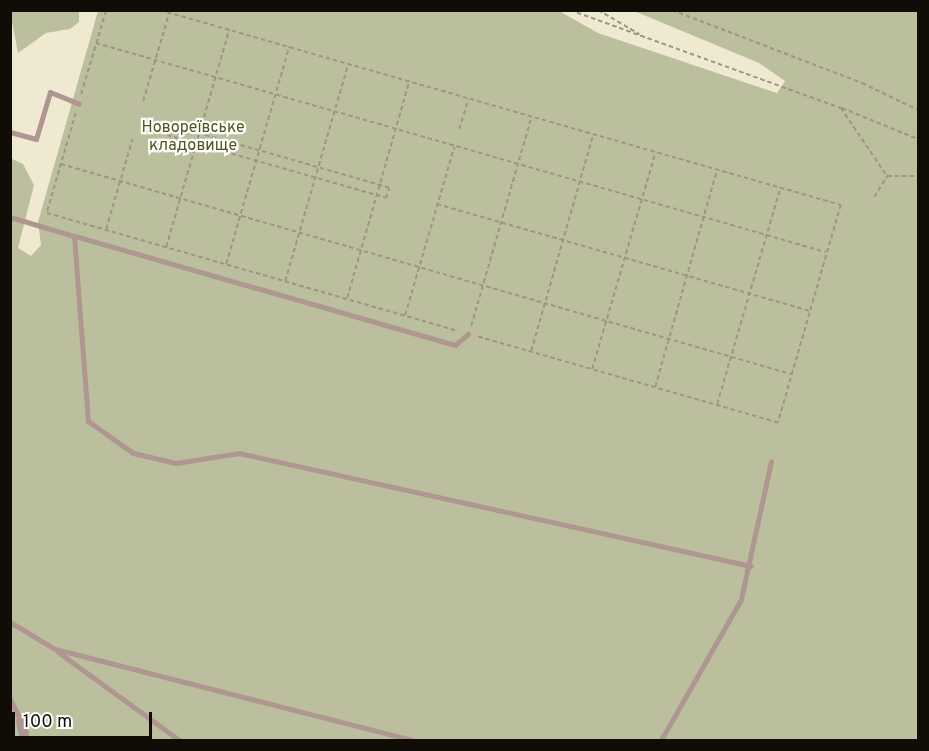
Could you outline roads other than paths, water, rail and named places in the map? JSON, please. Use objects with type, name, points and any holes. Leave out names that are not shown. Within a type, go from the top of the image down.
[{"type":"street","points":[[21,722],[24,741]]},
{"type":"lane","points":[[10,132],[36,139],[50,92],[79,104]]},
{"type":"lane","points":[[10,217],[455,345],[468,334]]},
{"type":"lane","points":[[74,236],[88,421],[133,453],[176,464],[239,453],[751,566]]},
{"type":"lane","points":[[661,741],[741,599],[751,566],[771,461]]},
{"type":"lane","points":[[10,622],[54,649],[179,741]]},
{"type":"lane","points":[[54,649],[411,741]]},
{"type":"lane","points":[[10,699],[21,722]]},
{"type":"park label","name":"Новореївське кладовище","points":[[193,137]]}]
